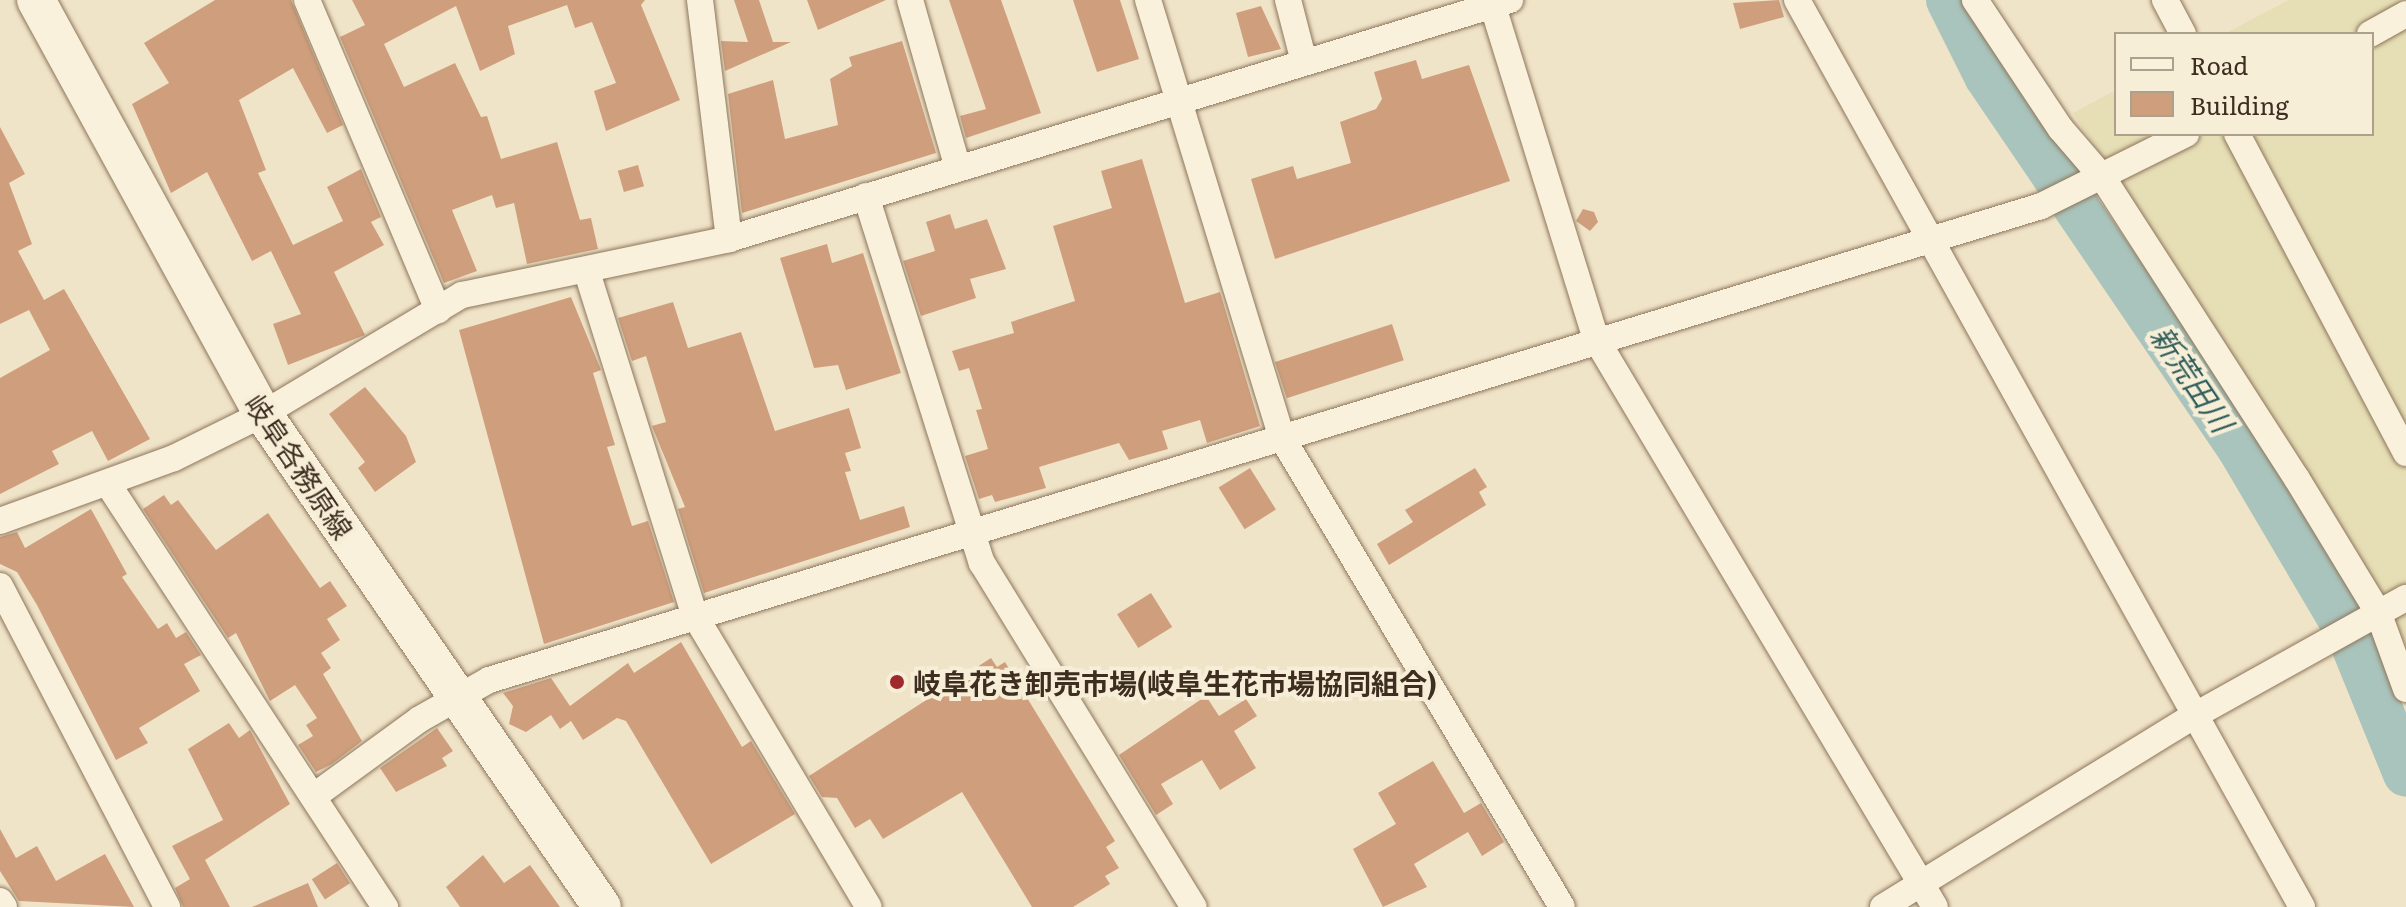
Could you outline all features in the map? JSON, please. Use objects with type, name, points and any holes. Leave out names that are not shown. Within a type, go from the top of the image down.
[{"type":"main road","name":"岐阜各務原線","points":[[36,0],[263,414],[602,907]]},
{"type":"street","points":[[307,0],[438,310]]},
{"type":"street","points":[[700,0],[729,239]]},
{"type":"street","points":[[910,0],[958,168]]},
{"type":"street","points":[[1148,0],[1175,100],[1281,436],[1562,907]]},
{"type":"street","points":[[1288,0],[1304,62]]},
{"type":"street","points":[[1797,0],[2190,718],[2302,907]]},
{"type":"street","points":[[1975,0],[2051,116],[2099,180],[2374,614],[2406,689]]},
{"type":"street","points":[[2165,0],[2182,32]]},
{"type":"street","points":[[0,521],[108,484],[263,414],[462,295],[587,272],[729,239],[1498,2],[1596,339],[1935,907]]},
{"type":"street","points":[[2374,32],[2406,14]]},
{"type":"street","points":[[317,794],[456,697],[489,680],[968,529],[2041,206],[2099,180],[2182,136]]},
{"type":"street","points":[[2238,136],[2406,453]]},
{"type":"street","points":[[866,196],[968,529],[982,563],[1194,907]]},
{"type":"street","points":[[587,272],[694,614],[869,907]]},
{"type":"street","points":[[108,484],[317,794],[385,907]]},
{"type":"street","points":[[0,586],[167,907]]},
{"type":"street","points":[[1883,907],[2190,718],[2406,598]]},
{"type":"street","points":[[0,901],[4,907]]},
{"type":"shaded area","points":[[2289,0],[2406,0],[2406,667],[2291,451],[2073,113],[2114,91],[2114,136],[2374,136],[2374,32],[2228,32]]},
{"type":"building","points":[[215,0],[291,0],[343,125],[327,133],[293,68],[239,100],[266,170],[258,173],[293,245],[343,221],[327,187],[361,169],[381,217],[371,222],[384,245],[334,272],[365,335],[288,365],[273,324],[301,314],[271,251],[252,261],[207,172],[171,193],[132,104],[169,83],[144,43]]},
{"type":"building","points":[[352,0],[645,0],[641,5],[680,100],[606,131],[594,91],[616,83],[592,22],[575,28],[567,5],[508,26],[515,54],[480,71],[456,6],[384,44],[404,87],[455,63],[481,117],[487,116],[501,159],[557,142],[580,220],[591,218],[598,249],[527,264],[514,203],[496,208],[492,195],[452,210],[477,271],[444,283],[340,37],[365,25]]},
{"type":"building","points":[[734,0],[759,0],[773,42],[791,42],[725,71],[721,41],[748,42]]},
{"type":"building","points":[[807,0],[886,0],[818,30]]},
{"type":"building","points":[[949,0],[1001,0],[1041,113],[966,138],[960,116],[986,109]]},
{"type":"building","points":[[1073,0],[1120,0],[1139,59],[1097,72]]},
{"type":"building","points":[[1779,0],[1784,17],[1740,29],[1733,3]]},
{"type":"building","points":[[1261,6],[1281,49],[1248,57],[1236,13]]},
{"type":"building","points":[[902,41],[936,153],[742,213],[728,94],[773,80],[785,139],[838,125],[830,79],[852,66],[849,57]]},
{"type":"building","points":[[1416,60],[1422,79],[1469,65],[1510,181],[1275,259],[1251,179],[1293,166],[1297,179],[1351,163],[1340,122],[1376,109],[1382,99],[1374,72]]},
{"type":"building","points":[[0,127],[25,174],[9,183],[32,244],[18,251],[44,300],[64,289],[150,439],[108,461],[92,431],[52,451],[59,464],[0,494],[0,378],[50,350],[29,310],[0,324]]},
{"type":"building","points":[[1142,159],[1185,303],[1220,292],[1260,426],[1207,443],[1200,420],[1162,431],[1168,449],[1129,460],[1119,443],[1039,467],[1046,488],[995,502],[992,495],[979,499],[965,456],[988,449],[976,410],[982,409],[969,368],[959,371],[952,351],[1014,333],[1011,322],[1075,301],[1053,226],[1112,208],[1101,171]]},
{"type":"building","points":[[638,165],[644,186],[624,192],[618,171]]},
{"type":"building","points":[[1583,209],[1594,212],[1598,222],[1590,231],[1576,221]]},
{"type":"building","points":[[950,214],[955,229],[987,219],[1006,269],[970,279],[976,298],[921,316],[903,261],[935,251],[926,222]]},
{"type":"building","points":[[827,244],[832,263],[863,253],[901,373],[846,390],[838,365],[814,368],[780,258]]},
{"type":"building","points":[[571,297],[601,370],[593,373],[615,445],[607,447],[632,526],[648,521],[674,602],[544,644],[459,330]]},
{"type":"building","points":[[673,302],[688,348],[741,332],[775,431],[849,408],[861,448],[845,453],[851,471],[845,472],[860,520],[904,506],[910,527],[704,593],[678,509],[685,507],[652,426],[666,422],[646,356],[632,361],[618,318]]},
{"type":"building","points":[[1392,324],[1404,360],[1287,398],[1275,362]]},
{"type":"building","points":[[365,387],[406,436],[416,462],[375,492],[358,468],[365,462],[329,414]]},
{"type":"building","points":[[1250,468],[1276,510],[1245,529],[1219,488]]},
{"type":"building","points":[[1475,468],[1487,487],[1479,492],[1486,505],[1389,565],[1377,544],[1413,522],[1405,510]]},
{"type":"building","points":[[164,495],[171,505],[178,500],[216,550],[268,513],[320,588],[330,581],[347,606],[327,619],[340,640],[321,653],[331,668],[323,674],[362,741],[332,764],[316,772],[298,745],[313,736],[306,725],[317,718],[295,685],[270,701],[236,633],[228,638],[143,509]]},
{"type":"building","points":[[91,509],[127,574],[122,577],[158,629],[167,623],[176,638],[186,632],[201,655],[184,664],[200,691],[139,728],[148,743],[116,760],[37,605],[17,572],[0,564],[0,537],[17,532],[25,548]]},
{"type":"building","points":[[1151,593],[1172,627],[1138,648],[1117,614]]},
{"type":"building","points":[[681,642],[742,747],[751,741],[795,814],[711,864],[626,721],[617,718],[583,740],[571,721],[560,729],[551,715],[526,732],[509,724],[513,706],[503,693],[551,678],[570,706],[628,663],[634,673]]},
{"type":"building","points":[[991,658],[997,667],[1005,662],[1115,841],[1106,847],[1119,868],[1105,876],[1110,884],[1073,907],[1032,907],[962,792],[883,839],[870,819],[855,828],[837,798],[822,797],[809,776]]},
{"type":"building","points":[[1206,696],[1219,716],[1246,699],[1257,716],[1234,731],[1256,768],[1220,790],[1202,760],[1161,784],[1173,804],[1156,815],[1119,755]]},
{"type":"building","points":[[229,723],[239,738],[250,730],[290,804],[205,860],[230,907],[183,907],[175,888],[190,879],[172,846],[223,820],[188,749]]},
{"type":"building","points":[[437,728],[453,751],[442,758],[447,766],[396,792],[380,768]]},
{"type":"building","points":[[1433,761],[1464,813],[1481,803],[1504,842],[1482,856],[1468,832],[1414,864],[1427,887],[1383,907],[1353,849],[1396,824],[1378,793]]},
{"type":"building","points":[[0,829],[16,858],[37,846],[56,881],[105,854],[134,907],[19,901],[0,871]]},
{"type":"building","points":[[483,855],[504,883],[530,865],[560,907],[460,907],[446,887]]},
{"type":"building","points":[[337,863],[350,883],[325,899],[312,879]]},
{"type":"building","points":[[308,883],[318,907],[252,907]]},
{"type":"waterway","name":"新荒田川","points":[[1949,0],[1987,76],[2240,448],[2348,631],[2406,774]]},
{"type":"place","name":"岐阜花き卸売市場(岐阜生花市場協同組合)","points":[[897,682]]}]
